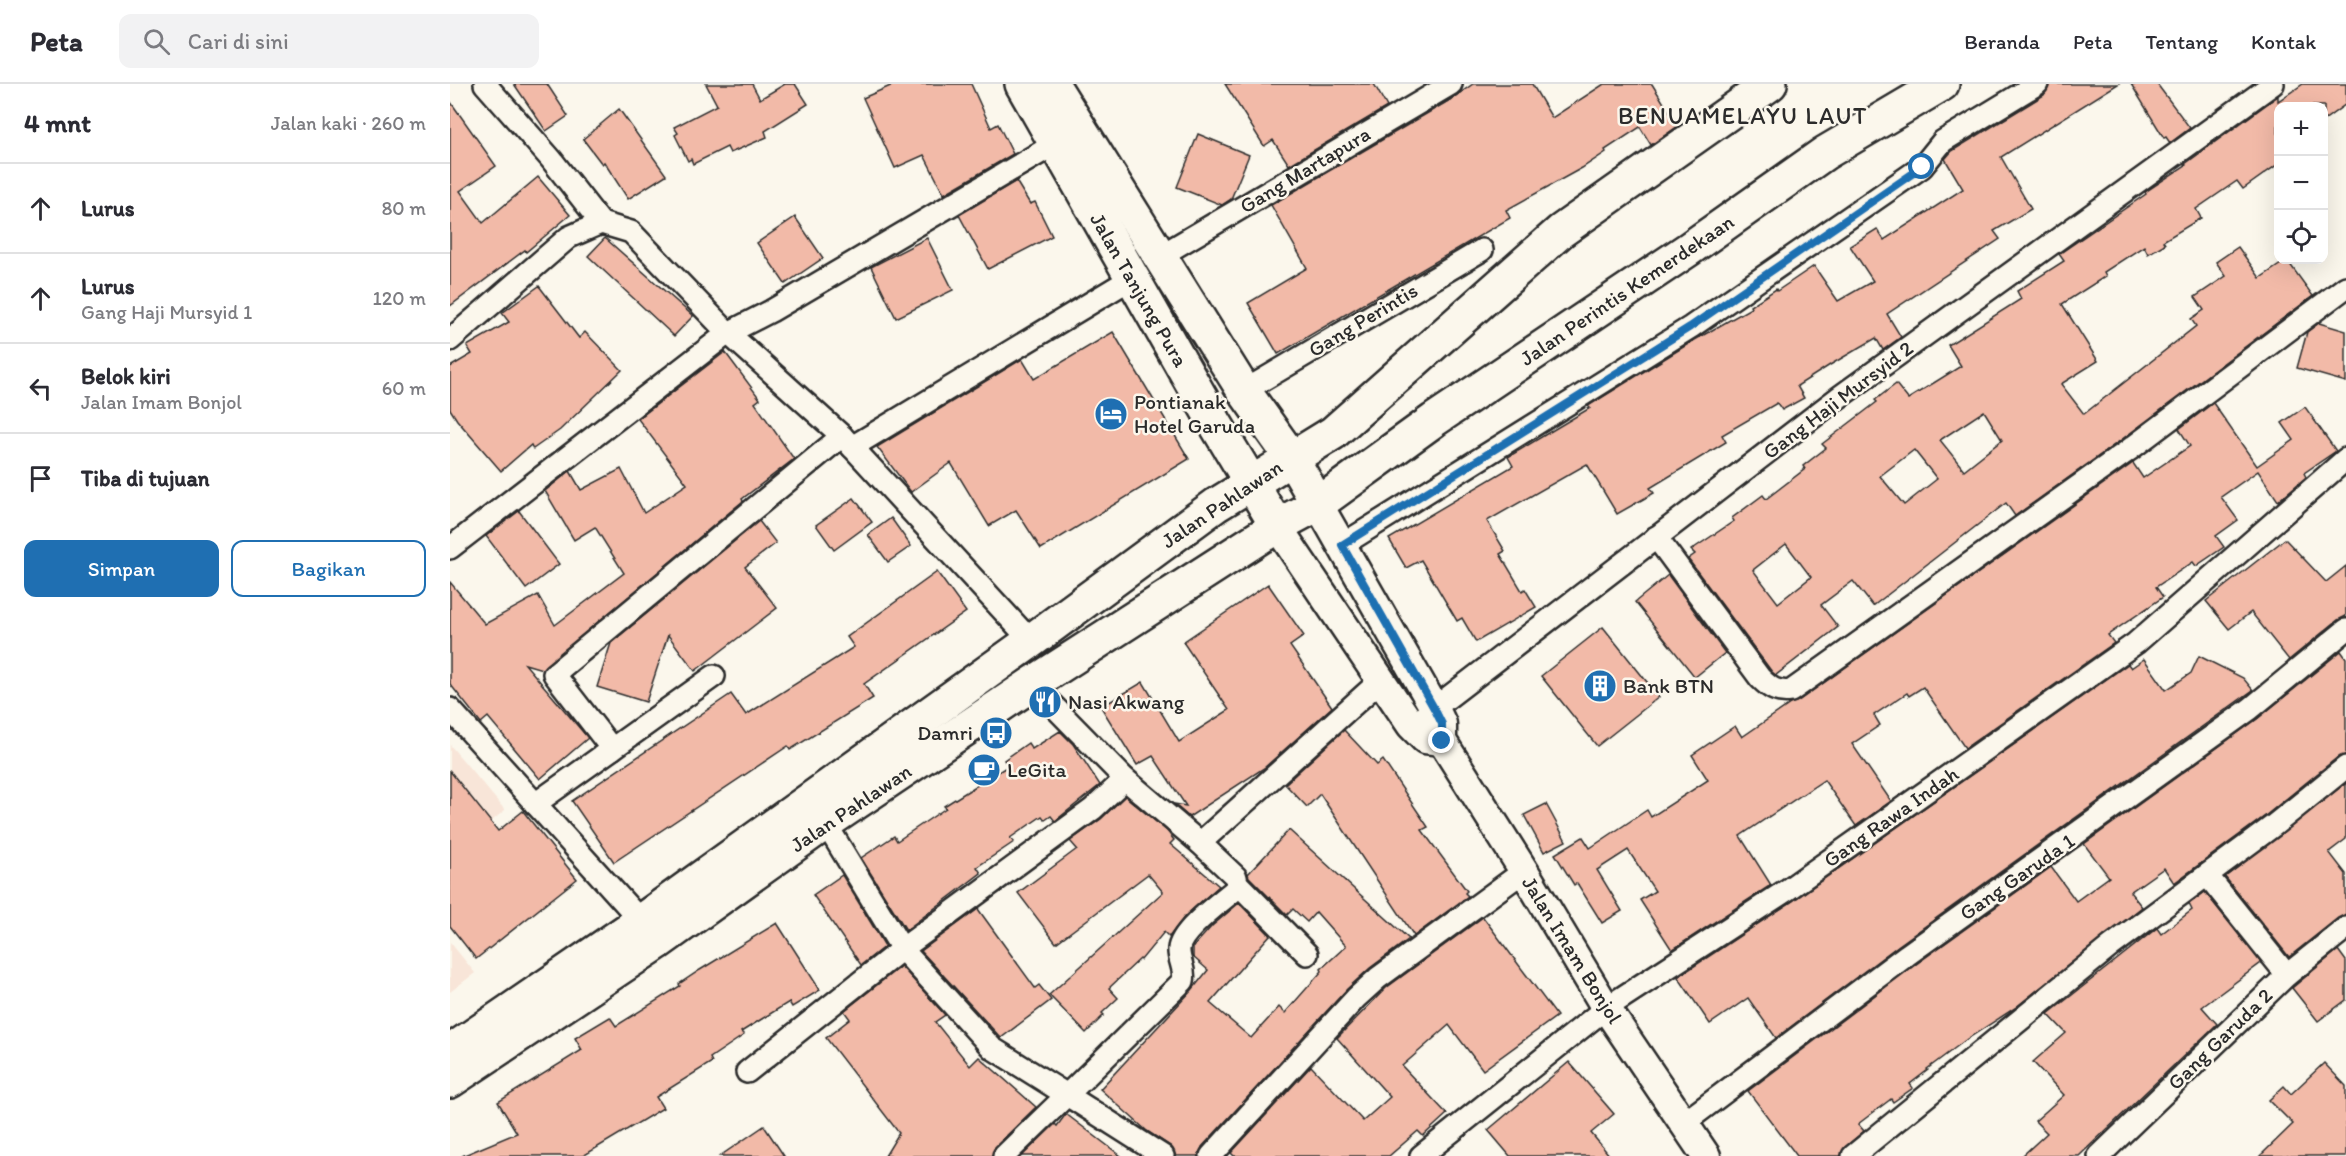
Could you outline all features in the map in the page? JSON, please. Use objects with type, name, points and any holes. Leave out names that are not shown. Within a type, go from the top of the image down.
[{"type":"highway","name":"Jalan Tanjung Pura","points":[[1022,84],[1277,526]]},
{"type":"highway","points":[[1291,458],[1333,433],[1561,231],[1770,84]]},
{"type":"highway","name":"Jalan Perintis Kemerdekaan","points":[[1318,504],[1434,420],[1689,249],[1825,153],[1942,84]]},
{"type":"highway","name":"Jalan Tanjung Pura","points":[[1059,87],[1160,256],[1244,391],[1291,458],[1318,504]]},
{"type":"highway","name":"Jalan Pahlawan","points":[[450,1052],[641,921],[1216,505],[1291,458]]},
{"type":"highway","name":"Jalan Pahlawan","points":[[450,1082],[657,943],[826,824],[1032,684],[1277,526],[1318,504]]},
{"type":"main road","name":"Jalan Imam Bonjol","points":[[1318,504],[1435,710],[1442,724],[1442,741],[1524,871],[1606,1008],[1685,1122],[1699,1153]]},
{"type":"main road","points":[[1277,526],[1411,724],[1425,739],[1442,741]]},
{"type":"street","points":[[485,84],[551,159],[601,223],[631,232],[728,333],[847,441],[1031,641]]},
{"type":"street","name":"Gang Martapura","points":[[1160,256],[1451,84]]},
{"type":"street","points":[[1342,545],[1690,327],[1922,167],[1943,141],[2037,84]]},
{"type":"street","name":"Gang Haji Mursyid 2","points":[[1411,724],[1435,710],[1838,398],[2273,84]]},
{"type":"street","points":[[450,548],[728,333],[771,311],[1055,144]]},
{"type":"street","points":[[450,340],[569,237],[601,223]]},
{"type":"street","name":"Gang Perintis","points":[[1244,391],[1482,250]]},
{"type":"street","points":[[612,749],[554,674],[847,441],[1132,278]]},
{"type":"street","points":[[1656,537],[1760,678],[1780,692],[1791,691],[2129,450],[2346,287]]},
{"type":"street","name":"Gang Rawa Indah","points":[[1421,1156],[1606,1008],[1787,890],[2136,643],[2346,459]]},
{"type":"street","name":"Gang Garuda 1","points":[[1685,1122],[1907,955],[2250,710],[2346,630]]},
{"type":"street","points":[[535,804],[714,676]]},
{"type":"street","points":[[1200,843],[1381,680]]},
{"type":"street","points":[[1004,1156],[1183,981],[1184,973],[1179,948],[1184,935],[1236,888],[1237,883],[1236,877],[1125,779],[1032,684]]},
{"type":"street","points":[[450,709],[641,921]]},
{"type":"street","points":[[1853,1156],[2111,946],[2273,826],[2346,767]]},
{"type":"street","points":[[747,1072],[902,949],[1093,809],[1125,779]]},
{"type":"street","points":[[826,824],[902,949],[992,1048],[1163,1156]]},
{"type":"street","points":[[1211,1156],[1356,998],[1378,978],[1524,871]]},
{"type":"street","points":[[2207,875],[2287,975]]},
{"type":"street","points":[[1237,883],[1307,954]]},
{"type":"street","name":"Gang Garuda 2","points":[[2099,1156],[2287,975],[2346,928]]},
{"type":"shaded area","points":[[450,745],[505,810],[450,856]]},
{"type":"shaded area","points":[[450,942],[475,973],[450,992]]},
{"type":"building","points":[[514,84],[547,84],[568,116],[546,131]]},
{"type":"building","points":[[706,84],[752,84],[760,99],[785,84],[795,84],[808,104],[765,131],[767,137],[730,153],[727,147],[693,164],[691,159],[688,161],[675,135],[678,133],[674,127],[717,105]]},
{"type":"building","points":[[895,84],[971,84],[991,128],[998,124],[1013,154],[944,194],[924,155],[895,168],[863,98]]},
{"type":"building","points":[[1225,84],[1374,84],[1387,107],[1289,165],[1273,140],[1264,146]]},
{"type":"building","points":[[1473,84],[1532,84],[1552,118],[1604,84],[1652,84],[1678,126],[1651,145],[1640,127],[1582,168],[1506,210],[1510,218],[1278,354],[1248,303],[1307,268],[1271,205],[1450,100]]},
{"type":"building","points":[[2050,84],[2118,84],[2001,157],[2031,209],[1994,231],[2000,239],[1887,314],[1901,337],[1883,350],[1876,338],[1830,365],[1797,386],[1804,398],[1782,410],[1777,403],[1722,435],[1726,442],[1650,488],[1654,493],[1617,514],[1587,464],[1487,521],[1505,551],[1500,554],[1522,591],[1525,589],[1536,607],[1476,642],[1462,618],[1457,621],[1421,560],[1406,568],[1389,539],[1513,466],[1508,457],[1590,408],[1588,406],[1693,341],[1751,308],[1750,306],[1776,289],[1777,291],[1814,266],[1838,301],[1873,281],[1850,246],[1877,229],[1884,240],[1963,189],[1945,159],[1952,151],[2044,95]]},
{"type":"building","points":[[2131,84],[2157,84],[2190,128],[2170,143],[2166,137],[2164,138]]},
{"type":"building","points":[[2303,84],[2346,84],[2346,104],[2328,117],[2328,102],[2274,102],[2274,167],[2243,189],[2237,181],[2196,209],[2201,218],[2163,241],[2165,244],[2148,254],[2144,246],[2104,272],[2106,276],[2062,304],[2098,361],[2061,384],[2084,414],[2196,326],[2191,319],[2204,310],[2195,297],[2226,276],[2216,262],[2238,247],[2260,278],[2281,264],[2290,264],[2313,296],[2121,440],[2015,516],[2006,503],[1873,606],[1853,581],[1821,605],[1838,627],[1776,675],[1772,672],[1688,559],[1695,554],[1691,550],[1734,521],[1732,518],[1763,495],[1766,499],[1805,469],[1803,466],[1826,448],[1822,444],[1877,402],[1875,400],[1896,384],[1908,399],[1961,366],[1948,345],[2021,299],[2017,291],[2064,261],[2059,254],[2146,194],[2145,192],[2186,165],[2278,96],[2278,101]],"holes":[[[1984,411],[2002,440],[1964,470],[1940,440]],[[1914,450],[1937,479],[1904,505],[1880,476]],[[1786,544],[1811,577],[1778,603],[1753,570]]]},
{"type":"building","points":[[450,101],[496,166],[460,191],[483,223],[538,177],[570,215],[526,252],[525,250],[450,306]]},
{"type":"building","points":[[619,109],[666,175],[628,199],[604,162],[602,164],[583,139]]},
{"type":"building","points":[[1198,134],[1249,155],[1231,199],[1222,205],[1177,187]]},
{"type":"building","points":[[1016,181],[1030,204],[1035,202],[1052,236],[988,269],[959,215]]},
{"type":"building","points":[[795,217],[823,258],[785,284],[757,243]]},
{"type":"building","points":[[605,238],[693,316],[674,336],[588,256]]},
{"type":"building","points":[[927,238],[953,290],[896,318],[871,267]]},
{"type":"building","points":[[539,286],[579,338],[585,332],[622,370],[560,430],[533,449],[531,445],[501,471],[450,409],[450,367],[472,354],[467,346],[509,322],[502,313]]},
{"type":"building","points":[[2319,323],[2346,331],[2346,382],[2297,368],[2307,332]]},
{"type":"building","points":[[1113,332],[1189,459],[1041,549],[1016,510],[989,526],[951,463],[911,492],[877,447],[1022,359],[1034,379]]},
{"type":"building","points":[[725,352],[760,399],[755,403],[794,459],[742,499],[743,501],[542,669],[525,664],[588,738],[540,779],[488,717],[481,723],[450,684],[450,582],[485,624],[538,595],[555,625],[624,573],[595,527],[574,540],[545,491],[570,471],[581,490],[621,469],[644,513],[687,484],[638,419]]},
{"type":"building","points":[[2213,403],[2257,466],[2294,440],[2282,423],[2305,407],[2336,451],[2304,473],[2306,477],[2278,501],[2258,471],[2221,497],[2238,520],[2216,536],[2224,547],[2196,566],[2193,562],[2156,587],[2163,597],[2108,635],[2114,643],[1965,748],[1923,687],[1909,696],[1907,693],[1874,715],[1880,725],[1852,744],[1891,801],[1856,826],[1824,780],[1740,836],[1771,885],[1672,950],[1640,900],[1655,891],[1628,850],[1597,870],[1622,911],[1602,923],[1577,883],[1574,885],[1555,854],[1583,837],[1590,848],[1647,810],[1651,817],[1708,780],[1692,755],[1735,726],[1742,737],[1790,704],[1798,701],[2133,463],[2143,478],[2190,446],[2179,429]]},
{"type":"building","points":[[854,498],[872,522],[834,550],[816,525]]},
{"type":"building","points":[[519,511],[559,564],[526,589],[486,536]]},
{"type":"building","points":[[891,518],[911,546],[888,562],[868,535]]},
{"type":"building","points":[[759,521],[776,543],[745,567],[777,608],[695,671],[668,635],[646,702],[597,687],[611,643]]},
{"type":"building","points":[[2285,539],[2326,582],[2346,566],[2346,616],[2289,660],[2251,612],[2229,629],[2206,601]]},
{"type":"building","points":[[937,572],[966,612],[864,684],[873,698],[790,750],[788,746],[614,862],[572,801],[731,694],[746,715],[854,647],[847,637]]},
{"type":"building","points":[[1668,575],[1725,653],[1695,677],[1635,602]]},
{"type":"building","points":[[1268,584],[1304,636],[1290,646],[1332,707],[1264,768],[1189,817],[1174,804],[1186,806],[1153,756],[1137,765],[1101,707],[1143,682],[1179,742],[1229,710],[1183,642]]},
{"type":"building","name":"Bank BTN","points":[[1603,627],[1659,697],[1597,746],[1541,676]]},
{"type":"building","points":[[2341,651],[2346,658],[2346,755],[2338,757],[2265,816],[2174,883],[2164,868],[2130,892],[2142,907],[2015,1008],[1967,1039],[1927,1069],[1910,1084],[1913,1088],[1893,1102],[1891,1099],[1858,1124],[1864,1131],[1845,1147],[1841,1156],[1797,1156],[1748,1091],[1915,965],[2051,867],[2076,901],[2109,877],[2084,844],[2257,719]]},
{"type":"building","points":[[2199,656],[2243,678],[2253,690],[1899,945],[1776,1038],[1748,998],[1710,1024],[1678,977],[1794,900],[2128,664],[2131,668],[2144,659],[2166,690],[2191,673]]},
{"type":"building","points":[[1344,730],[1377,765],[1383,760],[1428,827],[1422,830],[1467,891],[1465,893],[1468,896],[1414,936],[1320,794],[1307,807],[1285,784]]},
{"type":"building","points":[[1060,731],[1073,744],[1100,785],[1055,821],[1051,816],[1045,820],[1042,816],[1010,838],[1014,842],[977,867],[981,873],[906,930],[861,858],[894,836],[897,841],[946,808],[944,806],[1008,766],[1004,760],[1028,743],[1032,749]]},
{"type":"building","points":[[450,771],[498,831],[523,811],[577,879],[476,959],[450,926]]},
{"type":"building","points":[[2346,783],[2346,839],[2329,852],[2346,874],[2346,914],[2289,957],[2225,877]]},
{"type":"building","points":[[1125,796],[1167,831],[1174,840],[1170,844],[1219,886],[1185,916],[1169,937],[1164,932],[1141,960],[1109,988],[1118,998],[1086,1033],[1049,995],[1163,892],[1148,874],[1056,943],[1018,893],[1077,849],[1070,841],[1101,819]]},
{"type":"building","points":[[1546,804],[1566,841],[1544,852],[1524,815]]},
{"type":"building","points":[[1289,830],[1409,939],[1370,968],[1347,989],[1202,1147],[1199,1156],[1176,1156],[1170,1146],[1147,1131],[1100,1089],[1208,970],[1193,957],[1193,947],[1212,926],[1239,903],[1270,935],[1210,1003],[1251,1038],[1279,1007],[1285,1013],[1322,971],[1321,969],[1346,946],[1316,912],[1307,922],[1293,909],[1287,915],[1249,877],[1248,874]]},
{"type":"building","points":[[842,875],[885,946],[861,965],[813,895]]},
{"type":"building","points":[[2205,892],[2261,963],[2202,1007],[2217,1024],[2079,1156],[2022,1156],[2047,1133],[2035,1121],[2064,1095],[2033,1062],[2066,1033],[2048,1014],[2157,928],[2161,934],[2192,910],[2189,904]]},
{"type":"building","points":[[978,909],[1035,988],[1039,985],[1051,1000],[1001,1038],[921,951]]},
{"type":"building","points":[[1483,917],[1557,1016],[1483,1070],[1449,1025],[1402,1066],[1447,1114],[1423,1136],[1418,1131],[1389,1156],[1234,1156],[1231,1153],[1311,1066],[1363,1121],[1390,1097],[1337,1038],[1386,988]]},
{"type":"building","points":[[777,923],[820,990],[792,1007],[789,1002],[741,1032],[744,1035],[710,1058],[712,1062],[656,1097],[663,1108],[583,1156],[462,1156],[517,1133],[498,1102],[582,1050],[575,1038],[610,1017],[616,1026],[680,986],[679,984],[700,970]]},
{"type":"building","points":[[2338,950],[2346,961],[2346,1000],[2318,1021],[2292,988]]},
{"type":"building","points":[[901,966],[945,1015],[935,1022],[970,1066],[979,1057],[1036,1107],[995,1147],[992,1156],[885,1156],[899,1133],[826,1038],[850,1019],[844,1011]]},
{"type":"building","points":[[1569,1062],[1614,1114],[1591,1133],[1610,1156],[1510,1156],[1488,1130]]},
{"type":"building","points":[[2324,1063],[2346,1086],[2346,1156],[2260,1156],[2293,1124],[2269,1100],[2284,1086],[2291,1094]]},
{"type":"building","points":[[1066,1114],[1121,1156],[1022,1156],[1055,1124],[1057,1126]]},
{"type":"building","points":[[764,1126],[784,1156],[720,1156]]},
{"type":"place","name":"Pontianak Hotel Garuda","points":[[1111,414]]},
{"type":"place","name":"Bank BTN","points":[[1600,686]]},
{"type":"place","name":"Nasi Akwang","points":[[1045,702]]},
{"type":"place","name":"Damri","points":[[996,733]]},
{"type":"place","name":"LeGita","points":[[984,770]]},
{"type":"district","name":"BENUAMELAYU LAUT","points":[[1743,116]]},
{"type":"route","points":[[1442,741],[1442,724],[1435,710],[1342,545],[1690,327],[1922,167]]}]
